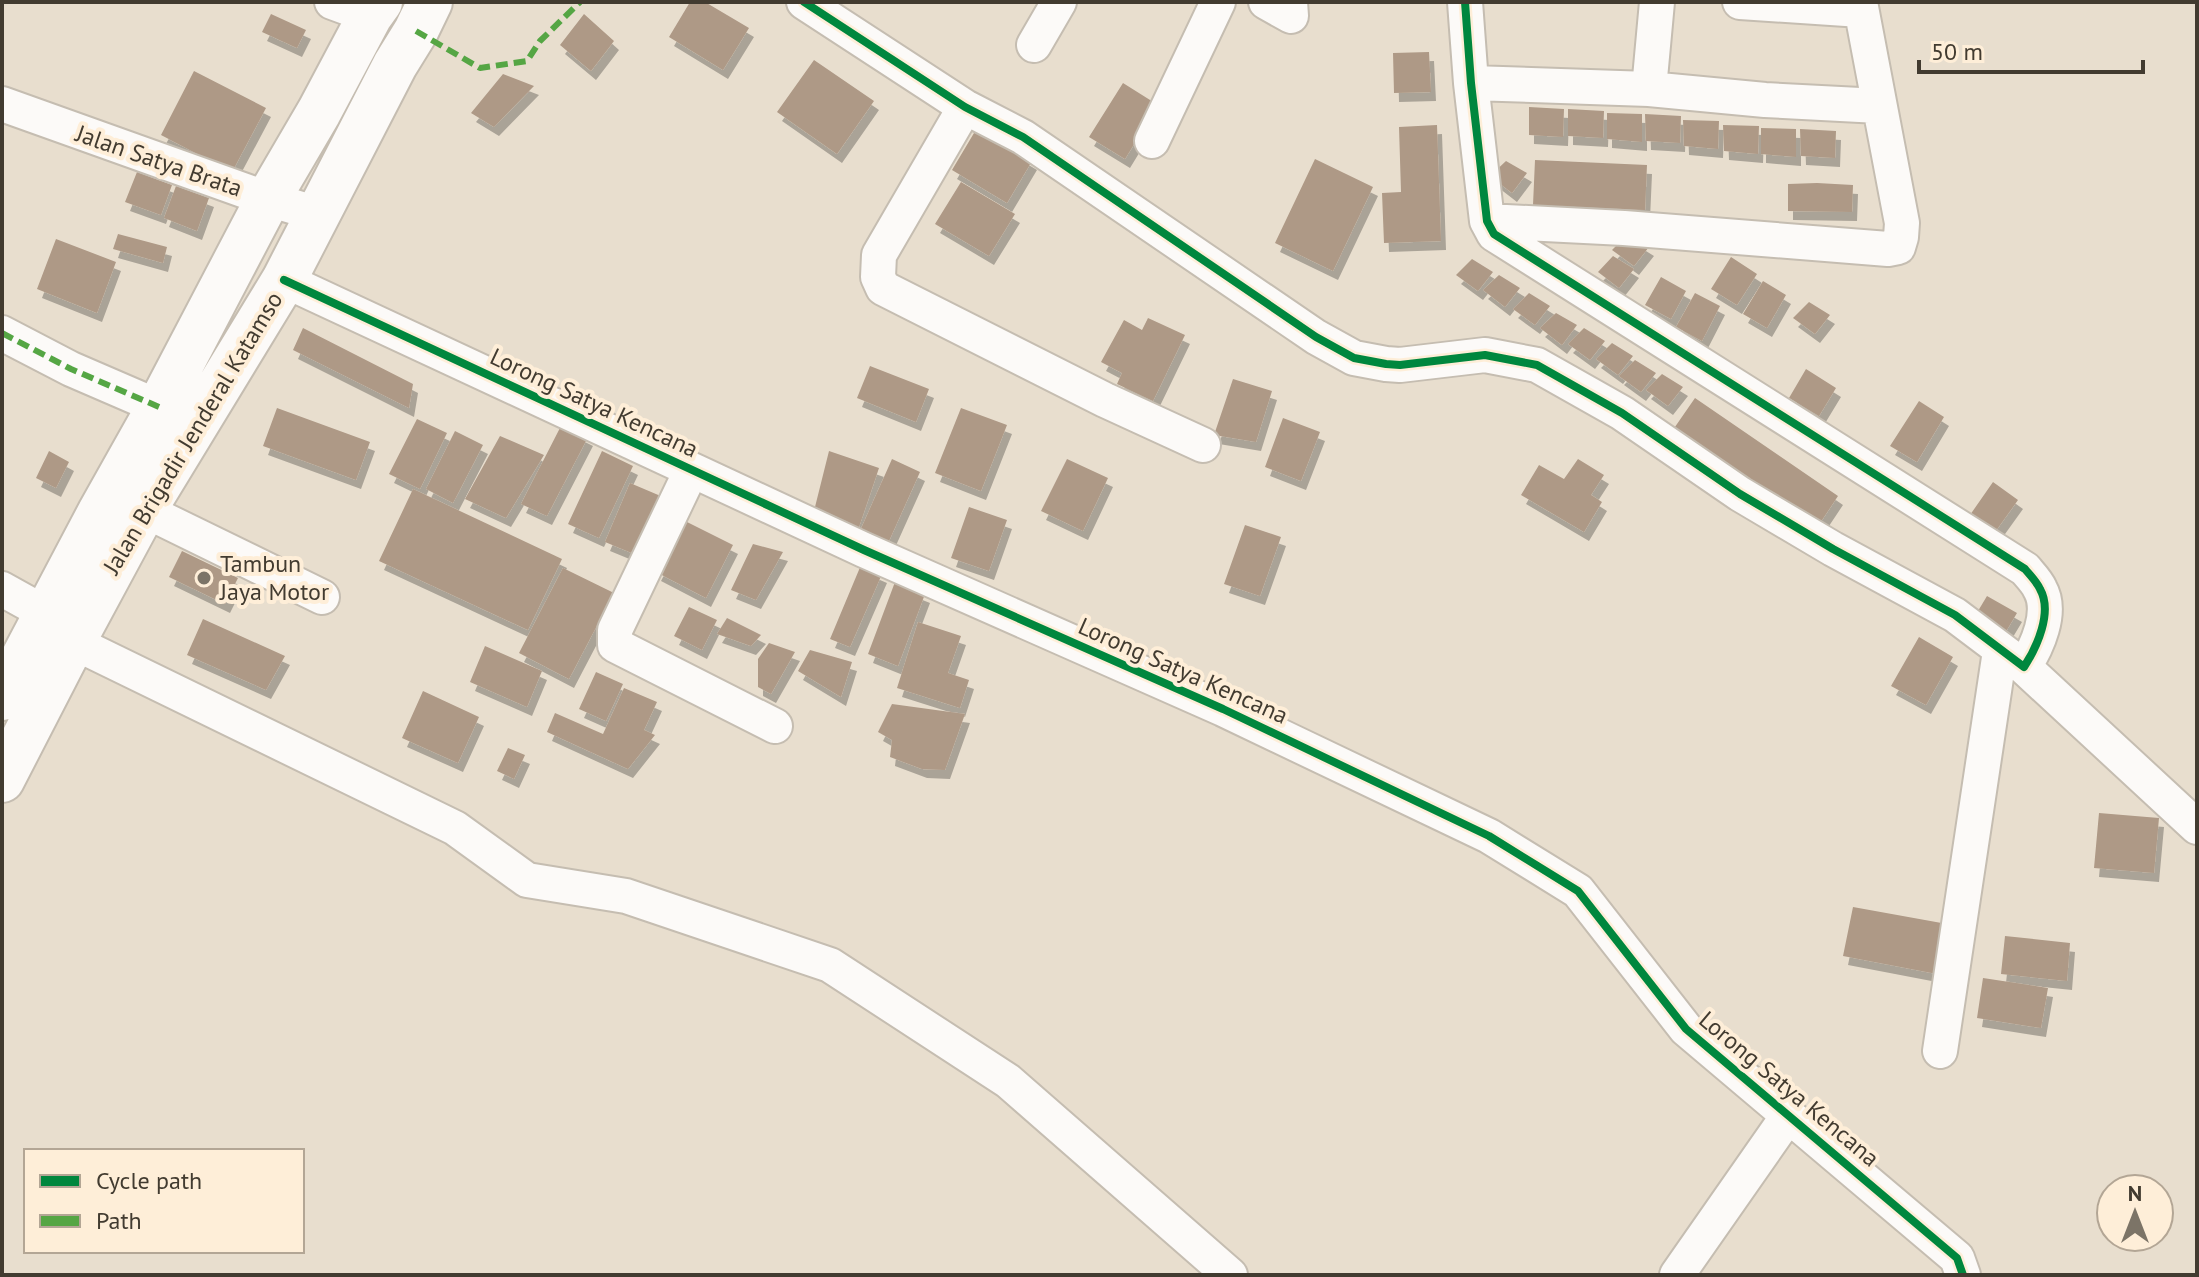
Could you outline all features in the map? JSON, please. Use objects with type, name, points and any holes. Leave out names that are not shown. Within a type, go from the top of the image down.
[{"type":"main road","name":"Jalan Brigadir Jenderal Katamso","points":[[2,698],[60,628],[144,510],[284,280],[430,2]]},
{"type":"main road","name":"Jalan Brigadir Jenderal Katamso","points":[[2,780],[100,512],[268,199],[319,112],[361,7]]},
{"type":"street","points":[[804,2],[965,107],[1023,137],[1316,337],[1354,358],[1400,365],[1485,355],[1537,365],[1622,413],[1740,494],[1820,542],[1955,615],[2012,659],[2197,827]]},
{"type":"street","points":[[1034,45],[1059,2]]},
{"type":"street","points":[[1152,141],[1218,2]]},
{"type":"street","points":[[1266,2],[1291,16],[1290,2]]},
{"type":"street","points":[[1465,2],[1487,221],[1494,234],[2025,569],[2041,590],[2044,605],[2040,637],[2034,653],[2012,659]]},
{"type":"street","points":[[1649,89],[1657,2]]},
{"type":"street","points":[[1487,221],[1624,228],[1888,249],[1898,247],[1902,223],[1860,6],[1740,2]]},
{"type":"street","points":[[1471,83],[1649,89],[1765,100],[1879,106]]},
{"type":"street","name":"Jalan Satya Brata","points":[[2,104],[318,214]]},
{"type":"street","points":[[965,107],[879,255],[878,277],[883,288],[1105,400],[1203,445]]},
{"type":"street","name":"Lorong Satya Kencana","points":[[284,280],[878,557],[1223,709],[1489,836],[1578,891],[1686,1029],[1788,1116],[1955,1269]]},
{"type":"street","points":[[2,333],[71,369],[159,407]]},
{"type":"street","points":[[691,471],[613,639],[615,645],[775,726]]},
{"type":"street","points":[[144,510],[322,597]]},
{"type":"street","points":[[2,589],[60,628],[455,828],[527,880],[626,896],[830,965],[1008,1081],[1230,1275]]},
{"type":"street","points":[[1940,1051],[2012,659]]},
{"type":"street","points":[[1677,1275],[1788,1116]]},
{"type":"building","points":[[690,2],[705,2],[749,28],[723,70],[669,37]]},
{"type":"building","points":[[271,14],[306,30],[297,48],[262,32]]},
{"type":"building","points":[[584,14],[614,41],[591,71],[560,45]]},
{"type":"building","points":[[1429,52],[1431,92],[1394,93],[1393,53]]},
{"type":"building","points":[[814,60],[874,101],[837,154],[777,112]]},
{"type":"building","points":[[194,71],[266,108],[232,172],[161,135]]},
{"type":"building","points":[[503,74],[534,86],[494,127],[471,113]]},
{"type":"building","points":[[1123,83],[1158,105],[1125,159],[1089,137]]},
{"type":"building","points":[[1529,107],[1564,109],[1563,137],[1529,135]]},
{"type":"building","points":[[1568,109],[1604,111],[1603,138],[1568,136]]},
{"type":"building","points":[[1607,113],[1642,114],[1642,142],[1607,139]]},
{"type":"building","points":[[1645,114],[1681,116],[1680,143],[1646,141]]},
{"type":"building","points":[[1683,120],[1719,121],[1718,149],[1684,146]]},
{"type":"building","points":[[1437,125],[1441,241],[1384,243],[1382,193],[1401,192],[1399,127]]},
{"type":"building","points":[[1723,125],[1759,126],[1758,154],[1724,151]]},
{"type":"building","points":[[977,128],[1032,161],[1007,203],[952,170]]},
{"type":"building","points":[[1761,128],[1796,129],[1796,157],[1761,154]]},
{"type":"building","points":[[1800,129],[1836,131],[1835,158],[1801,156]]},
{"type":"building","points":[[1315,159],[1373,187],[1333,271],[1275,243]]},
{"type":"building","points":[[1535,160],[1647,165],[1645,210],[1533,205]]},
{"type":"building","points":[[1506,161],[1527,173],[1512,193],[1490,176]]},
{"type":"building","points":[[137,172],[172,185],[161,215],[125,202]]},
{"type":"building","points":[[961,182],[1015,214],[989,256],[935,224]]},
{"type":"building","points":[[1788,184],[1853,185],[1852,212],[1788,211]]},
{"type":"building","points":[[176,186],[209,198],[197,231],[164,218]]},
{"type":"building","points":[[118,234],[167,247],[163,263],[113,249]]},
{"type":"building","points":[[1628,234],[1649,247],[1634,266],[1612,250]]},
{"type":"building","points":[[56,239],[116,262],[97,313],[37,289]]},
{"type":"building","points":[[1613,256],[1634,269],[1619,288],[1598,272]]},
{"type":"building","points":[[1731,257],[1757,274],[1737,305],[1711,289]]},
{"type":"building","points":[[1472,259],[1493,272],[1478,291],[1456,275]]},
{"type":"building","points":[[1499,275],[1520,288],[1505,307],[1483,290]]},
{"type":"building","points":[[1661,277],[1686,291],[1671,319],[1645,305]]},
{"type":"building","points":[[1763,281],[1786,295],[1767,328],[1743,314]]},
{"type":"building","points":[[1529,293],[1550,306],[1535,325],[1513,309]]},
{"type":"building","points":[[1695,293],[1720,306],[1702,341],[1676,327]]},
{"type":"building","points":[[1809,302],[1830,315],[1815,334],[1793,318]]},
{"type":"building","points":[[1556,313],[1577,325],[1562,345],[1540,328]]},
{"type":"building","points":[[1148,318],[1185,335],[1153,401],[1117,384],[1122,373],[1101,362],[1124,320],[1142,330]]},
{"type":"building","points":[[303,328],[413,384],[409,408],[293,350]]},
{"type":"building","points":[[1584,328],[1605,341],[1590,360],[1568,344]]},
{"type":"building","points":[[1612,343],[1633,356],[1618,375],[1596,359]]},
{"type":"building","points":[[1635,360],[1656,373],[1641,392],[1619,376]]},
{"type":"building","points":[[870,366],[929,389],[916,422],[857,398]]},
{"type":"building","points":[[1806,369],[1836,388],[1819,416],[1789,398]]},
{"type":"building","points":[[1662,374],[1683,387],[1668,406],[1646,390]]},
{"type":"building","points":[[1233,379],[1272,391],[1256,442],[1214,435]]},
{"type":"building","points":[[1695,398],[1838,496],[1812,535],[1668,437]]},
{"type":"building","points":[[1919,401],[1944,417],[1917,462],[1890,446]]},
{"type":"building","points":[[277,408],[370,442],[356,480],[263,446]]},
{"type":"building","points":[[961,408],[1007,425],[981,491],[935,473]]},
{"type":"building","points":[[1283,418],[1320,432],[1301,481],[1265,467]]},
{"type":"building","points":[[417,419],[447,433],[420,489],[389,474]]},
{"type":"building","points":[[562,424],[588,437],[547,516],[521,504]]},
{"type":"building","points":[[455,431],[483,445],[453,503],[426,489]]},
{"type":"building","points":[[500,436],[544,455],[506,518],[465,499]]},
{"type":"building","points":[[49,451],[69,462],[56,488],[36,478]]},
{"type":"building","points":[[602,451],[633,466],[599,538],[568,524]]},
{"type":"building","points":[[829,451],[879,468],[858,530],[813,515]]},
{"type":"building","points":[[892,459],[920,472],[884,552],[856,540]]},
{"type":"building","points":[[1067,459],[1108,478],[1083,531],[1041,511]]},
{"type":"building","points":[[1578,459],[1604,475],[1591,495],[1602,502],[1584,532],[1521,495],[1539,465],[1564,479]]},
{"type":"building","points":[[1993,482],[2018,500],[1995,532],[1970,515]]},
{"type":"building","points":[[630,483],[663,497],[639,556],[605,542]]},
{"type":"building","points":[[413,489],[562,559],[528,630],[379,561]]},
{"type":"building","points":[[969,507],[1007,520],[989,571],[951,558]]},
{"type":"building","points":[[683,520],[733,545],[706,598],[656,572]]},
{"type":"building","points":[[1245,525],[1281,537],[1260,596],[1224,584]]},
{"type":"building","points":[[753,544],[783,552],[756,600],[731,590]]},
{"type":"building","name":"Tambun Jaya Motor","points":[[182,551],[238,578],[225,604],[169,577]]},
{"type":"building","points":[[861,565],[882,574],[850,647],[830,639]]},
{"type":"building","points":[[563,568],[614,593],[569,679],[519,653]]},
{"type":"building","points":[[895,582],[925,594],[898,666],[868,654]]},
{"type":"building","points":[[1987,596],[2017,613],[2005,633],[1975,616]]},
{"type":"building","points":[[689,607],[717,620],[702,650],[674,636]]},
{"type":"building","points":[[727,618],[761,635],[751,646],[717,634]]},
{"type":"building","points":[[203,619],[285,656],[266,690],[187,655]]},
{"type":"building","points":[[918,622],[961,636],[948,673],[969,680],[960,708],[897,688]]},
{"type":"building","points":[[1919,637],[1953,657],[1926,705],[1891,686]]},
{"type":"building","points":[[769,643],[795,652],[771,694],[758,687],[758,659]]},
{"type":"building","points":[[485,646],[542,671],[527,707],[470,682]]},
{"type":"building","points":[[810,650],[852,662],[841,697],[798,671]]},
{"type":"building","points":[[596,672],[623,684],[606,721],[579,709]]},
{"type":"building","points":[[624,688],[657,702],[644,730],[655,735],[628,769],[547,732],[555,713],[603,734]]},
{"type":"building","points":[[423,691],[479,717],[458,763],[402,738]]},
{"type":"building","points":[[892,704],[965,714],[945,770],[922,769],[890,757],[892,740],[878,732]]},
{"type":"building","points":[[508,748],[525,755],[514,779],[497,771]]},
{"type":"building","points":[[2099,813],[2159,818],[2154,873],[2094,868]]},
{"type":"building","points":[[1853,907],[1947,924],[1937,974],[1843,956]]},
{"type":"building","points":[[2005,936],[2070,943],[2067,981],[2001,974]]},
{"type":"building","points":[[1983,978],[2048,988],[2041,1028],[1977,1018]]},
{"type":"marked path","points":[[416,31],[480,68],[527,61],[540,41],[580,2]]},
{"type":"marked path","points":[[2,333],[71,369],[159,407]]},
{"type":"cycle path","points":[[804,2],[965,107],[1023,137],[1316,337],[1354,358],[1400,365],[1485,355],[1537,365],[1622,413],[1740,494],[1955,615],[2024,667],[2042,629],[2045,608],[2039,586],[2025,569],[1494,234],[1487,221],[1465,2]]},
{"type":"cycle path","points":[[284,280],[864,550],[1223,709],[1489,836],[1578,891],[1686,1029],[1957,1258],[1963,1275]]},
{"type":"place","name":"Tambun Jaya Motor","points":[[204,578]]}]
